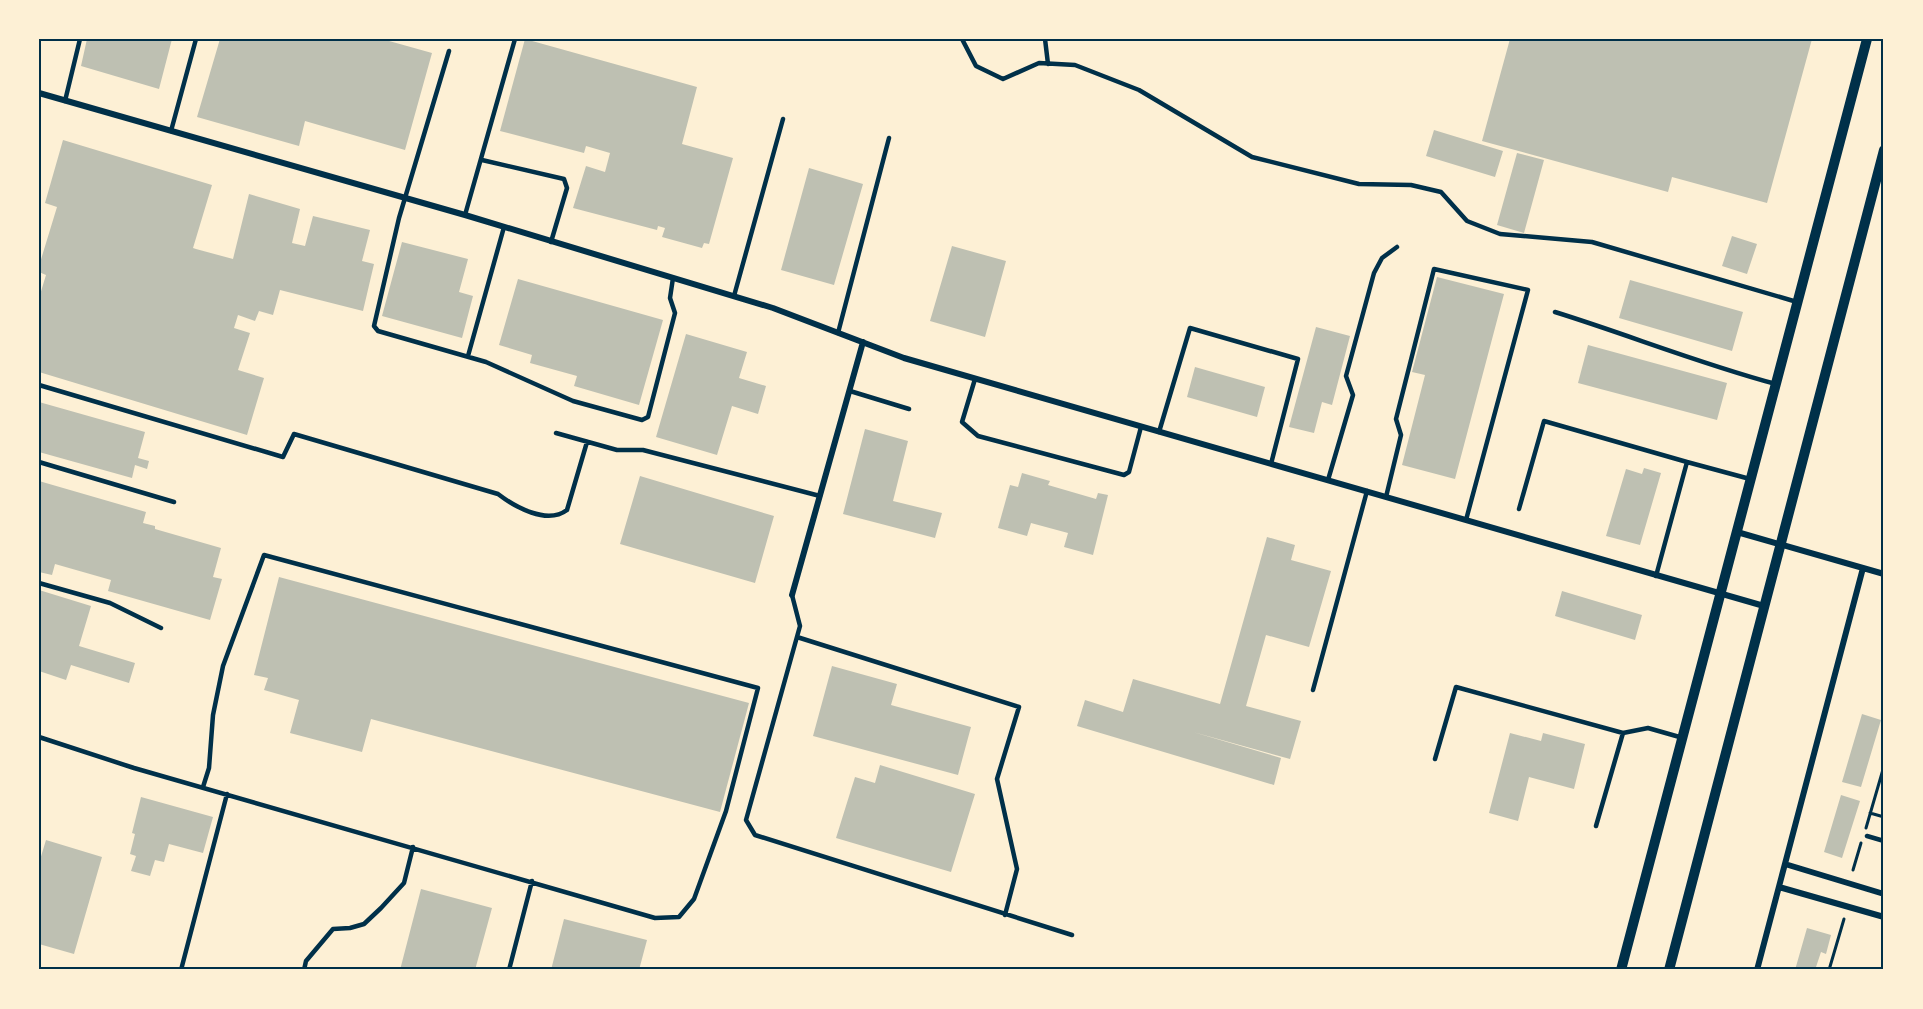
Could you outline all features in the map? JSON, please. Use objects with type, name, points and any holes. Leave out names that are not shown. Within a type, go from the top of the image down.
[{"type":"street","points":[[1621,970],[1867,39]]},
{"type":"street","points":[[39,93],[465,215],[734,296],[904,358],[1764,606]]},
{"type":"street","points":[[1669,970],[1884,150]]},
{"type":"street","points":[[792,595],[864,342]]},
{"type":"street","points":[[1737,532],[1884,574]]},
{"type":"street","points":[[1757,970],[1863,568]]},
{"type":"street","points":[[1785,864],[1884,894]]},
{"type":"street","points":[[1779,887],[1884,917]]},
{"type":"lane","points":[[65,101],[80,39]]},
{"type":"lane","points":[[171,132],[196,39]]},
{"type":"lane","points":[[465,215],[515,39]]},
{"type":"lane","points":[[962,39],[976,66],[1003,79],[1039,63],[1075,65],[1139,90],[1252,157],[1359,184],[1411,185],[1441,192],[1467,221],[1500,234],[1592,242],[1797,302]]},
{"type":"lane","points":[[1045,39],[1048,64]]},
{"type":"lane","points":[[449,51],[405,198],[374,326],[378,331],[486,362],[573,401],[642,420],[648,417],[675,313],[670,298],[673,278]]},
{"type":"lane","points":[[734,296],[783,119]]},
{"type":"lane","points":[[838,333],[889,138]]},
{"type":"lane","points":[[482,160],[564,179],[567,188],[551,242]]},
{"type":"lane","points":[[468,356],[504,227]]},
{"type":"lane","points":[[1328,480],[1353,395],[1346,376],[1374,273],[1382,258],[1397,247]]},
{"type":"lane","points":[[1386,497],[1401,435],[1396,419],[1434,269],[1528,290],[1466,520]]},
{"type":"lane","points":[[1555,312],[1686,357],[1776,384]]},
{"type":"lane","points":[[1159,432],[1190,328],[1201,331],[1298,359],[1271,464]]},
{"type":"lane","points":[[975,378],[962,422],[978,436],[1124,475],[1129,472],[1141,427]]},
{"type":"lane","points":[[39,385],[283,457],[294,434],[498,494],[513,506],[549,516],[559,516],[567,510],[587,442]]},
{"type":"lane","points":[[850,391],[909,409]]},
{"type":"lane","points":[[1519,509],[1544,422],[1751,479]]},
{"type":"lane","points":[[556,433],[617,450],[643,450],[820,496]]},
{"type":"lane","points":[[39,462],[174,502]]},
{"type":"lane","points":[[1656,576],[1687,462]]},
{"type":"lane","points":[[1313,690],[1367,491]]},
{"type":"lane","points":[[39,736],[134,768],[654,918],[679,917],[694,899],[726,812],[758,688],[264,555],[223,666],[213,716],[209,768],[203,787]]},
{"type":"lane","points":[[39,583],[110,603],[161,628]]},
{"type":"lane","points":[[792,595],[800,626],[746,820],[755,835],[1072,935]]},
{"type":"lane","points":[[797,637],[1019,707],[997,779],[1017,868],[1005,915]]},
{"type":"lane","points":[[1435,759],[1456,687],[1623,733],[1648,728],[1683,738]]},
{"type":"lane","points":[[1596,826],[1623,733]]},
{"type":"lane","points":[[181,970],[227,794]]},
{"type":"lane","points":[[1867,836],[1884,841]]},
{"type":"lane","points":[[304,970],[306,961],[333,929],[364,924],[404,883],[412,847]]},
{"type":"lane","points":[[509,970],[532,881]]},
{"type":"path","points":[[1853,870],[1884,766]]},
{"type":"path","points":[[1870,813],[1884,817]]},
{"type":"path","points":[[1829,970],[1844,919]]},
{"type":"building","points":[[87,39],[172,39],[159,89],[81,66]]},
{"type":"building","points":[[220,39],[382,39],[432,53],[405,150],[305,121],[299,146],[197,117]]},
{"type":"building","points":[[525,39],[697,87],[682,144],[733,158],[709,244],[704,243],[702,248],[662,237],[665,228],[658,226],[657,230],[573,208],[586,166],[605,172],[610,153],[586,146],[584,153],[500,131]]},
{"type":"building","points":[[1510,39],[1812,39],[1767,203],[1672,177],[1668,192],[1482,141]]},
{"type":"building","points":[[1434,130],[1503,151],[1495,177],[1426,156]]},
{"type":"building","points":[[63,140],[212,185],[193,248],[196,249],[233,259],[249,194],[300,209],[292,243],[305,246],[313,216],[370,230],[362,261],[374,264],[363,311],[280,290],[273,315],[259,311],[255,321],[238,315],[234,328],[250,333],[238,370],[264,378],[247,435],[39,372],[39,298],[46,275],[39,272],[39,266],[57,207],[45,203]]},
{"type":"building","points":[[1517,153],[1544,160],[1524,233],[1497,225]]},
{"type":"building","points":[[809,168],[863,184],[834,285],[781,270]]},
{"type":"building","points":[[1732,236],[1757,244],[1747,274],[1722,266]]},
{"type":"building","points":[[402,242],[468,259],[459,292],[473,296],[462,338],[382,316]]},
{"type":"building","points":[[952,246],[1006,261],[985,337],[930,321]]},
{"type":"building","points":[[1437,277],[1504,294],[1455,479],[1402,465],[1425,375],[1412,372]]},
{"type":"building","points":[[518,279],[663,320],[639,405],[574,386],[577,376],[530,363],[532,355],[499,345]]},
{"type":"building","points":[[1630,280],[1743,312],[1732,351],[1619,318]]},
{"type":"building","points":[[1316,327],[1350,336],[1332,405],[1322,402],[1314,433],[1289,427]]},
{"type":"building","points":[[686,334],[747,352],[739,378],[766,386],[758,414],[732,406],[717,455],[656,437]]},
{"type":"building","points":[[1588,345],[1727,383],[1717,420],[1578,383]]},
{"type":"building","points":[[1195,367],[1265,387],[1257,417],[1187,397]]},
{"type":"building","points":[[39,402],[145,432],[138,458],[149,461],[147,469],[135,465],[132,478],[39,452]]},
{"type":"building","points":[[865,429],[908,441],[893,501],[942,513],[935,538],[843,514]]},
{"type":"building","points":[[1644,468],[1661,473],[1640,545],[1606,536],[1626,469],[1642,474]]},
{"type":"building","points":[[1022,473],[1050,481],[1048,485],[1096,499],[1098,493],[1108,495],[1093,555],[1064,547],[1068,533],[1031,523],[1027,536],[998,528],[1010,485],[1018,487]]},
{"type":"building","points":[[640,476],[774,516],[755,583],[620,544]]},
{"type":"building","points":[[39,481],[146,512],[143,523],[155,526],[155,529],[221,548],[213,577],[222,579],[210,620],[108,591],[111,580],[55,564],[52,575],[39,572]]},
{"type":"building","points":[[1267,537],[1295,545],[1291,560],[1331,571],[1309,647],[1266,635],[1246,706],[1301,721],[1290,759],[1193,732],[1281,758],[1274,785],[1077,726],[1085,700],[1123,712],[1133,679],[1220,704]]},
{"type":"building","points":[[279,577],[749,703],[720,812],[371,719],[362,752],[290,733],[299,700],[264,690],[268,678],[254,675]]},
{"type":"building","points":[[39,590],[91,606],[79,646],[135,663],[129,683],[71,665],[66,680],[39,671]]},
{"type":"building","points":[[1562,591],[1642,615],[1635,640],[1555,616]]},
{"type":"building","points":[[832,666],[897,684],[891,705],[971,727],[958,775],[813,736]]},
{"type":"building","points":[[1862,714],[1881,720],[1861,787],[1842,782]]},
{"type":"building","points":[[1510,733],[1541,741],[1543,733],[1585,744],[1574,789],[1529,777],[1518,821],[1489,813]]},
{"type":"building","points":[[880,765],[975,794],[951,872],[836,838],[855,777],[875,783]]},
{"type":"building","points":[[1841,795],[1860,801],[1842,858],[1824,852]]},
{"type":"building","points":[[141,797],[213,817],[203,853],[169,844],[164,862],[155,860],[150,876],[131,871],[136,856],[130,854],[135,834],[132,833]]},
{"type":"building","points":[[46,840],[102,857],[74,954],[39,944],[39,863]]},
{"type":"building","points":[[421,889],[492,908],[475,970],[400,970]]},
{"type":"building","points":[[564,919],[647,940],[639,970],[551,970]]},
{"type":"building","points":[[1807,928],[1831,935],[1826,954],[1821,952],[1815,970],[1795,970]]}]
